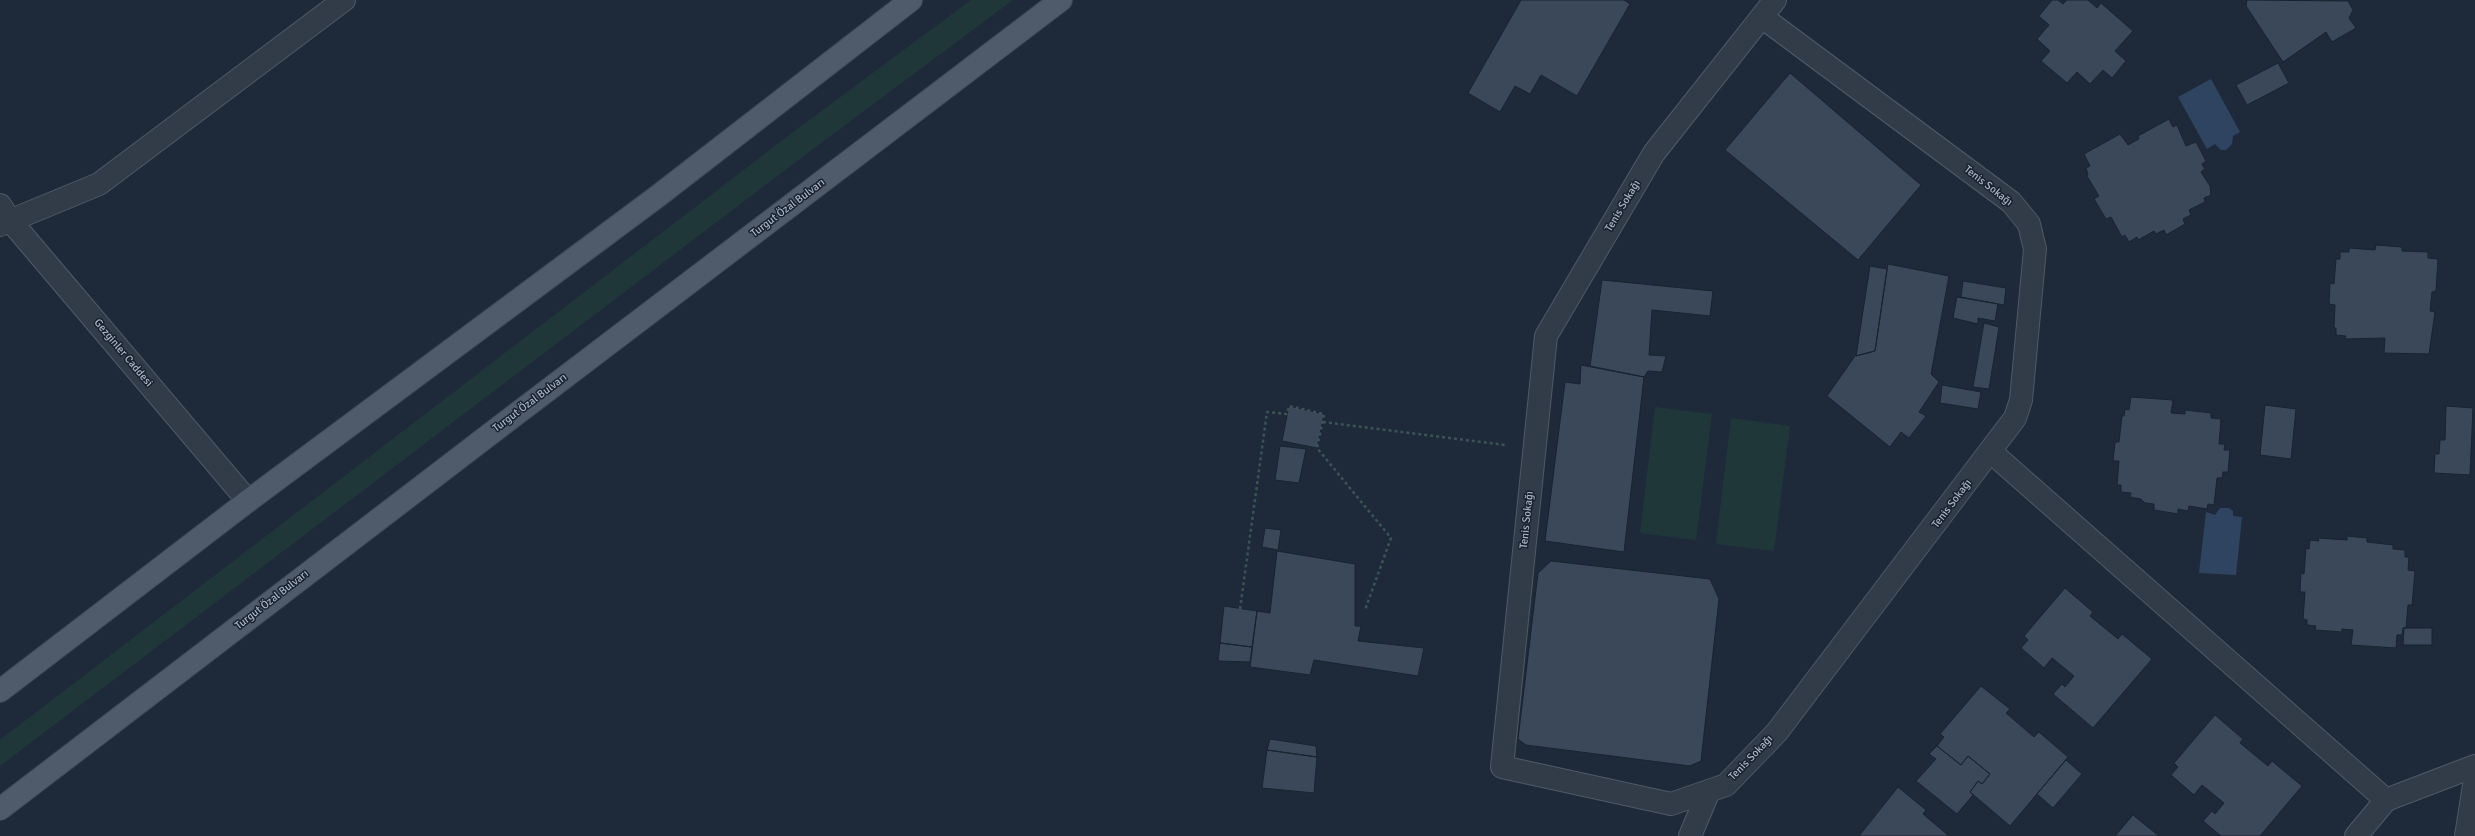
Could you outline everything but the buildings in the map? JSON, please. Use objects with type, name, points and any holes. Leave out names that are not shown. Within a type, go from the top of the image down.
[{"type":"main road","points":[[0,691],[248,501],[658,196],[911,0]]},
{"type":"main road","name":"Turgut Özal Bulvarı","points":[[0,810],[498,428],[1061,0]]},
{"type":"street","points":[[3,216],[99,184],[344,0]]},
{"type":"street","name":"Tenis Sokağı","points":[[1762,17],[2011,202],[2029,224],[2035,249],[2021,400],[2015,418],[1992,452],[1777,732],[1726,785],[1671,804],[1502,767],[1546,336],[1654,153],[1775,0]]},
{"type":"street","name":"Gezginler Caddesi","points":[[3,216],[248,501]]},
{"type":"street","points":[[1992,452],[2386,800]]},
{"type":"street","points":[[2356,836],[2386,800],[2475,766]]},
{"type":"street","points":[[2466,836],[2475,779]]},
{"type":"street","points":[[1690,836],[1708,791]]},
{"type":"path","points":[[1240,608],[1267,412],[1287,414],[1289,406],[1324,414],[1317,448],[1391,538],[1365,610]]},
{"type":"path","points":[[1322,422],[1534,448]]},
{"type":"green space","points":[[971,0],[1013,0],[805,155],[0,766],[0,740],[788,136]]},
{"type":"green space","points":[[1655,407],[1712,414],[1696,540],[1640,533]]},
{"type":"green space","points":[[1731,418],[1790,426],[1774,551],[1716,544]]},
{"type":"water","points":[[2211,79],[2240,132],[2233,136],[2232,144],[2226,150],[2221,150],[2215,144],[2207,149],[2178,97]]},
{"type":"water","points":[[2220,508],[2229,508],[2233,511],[2233,516],[2242,517],[2236,575],[2199,573],[2206,512],[2215,515]]}]
